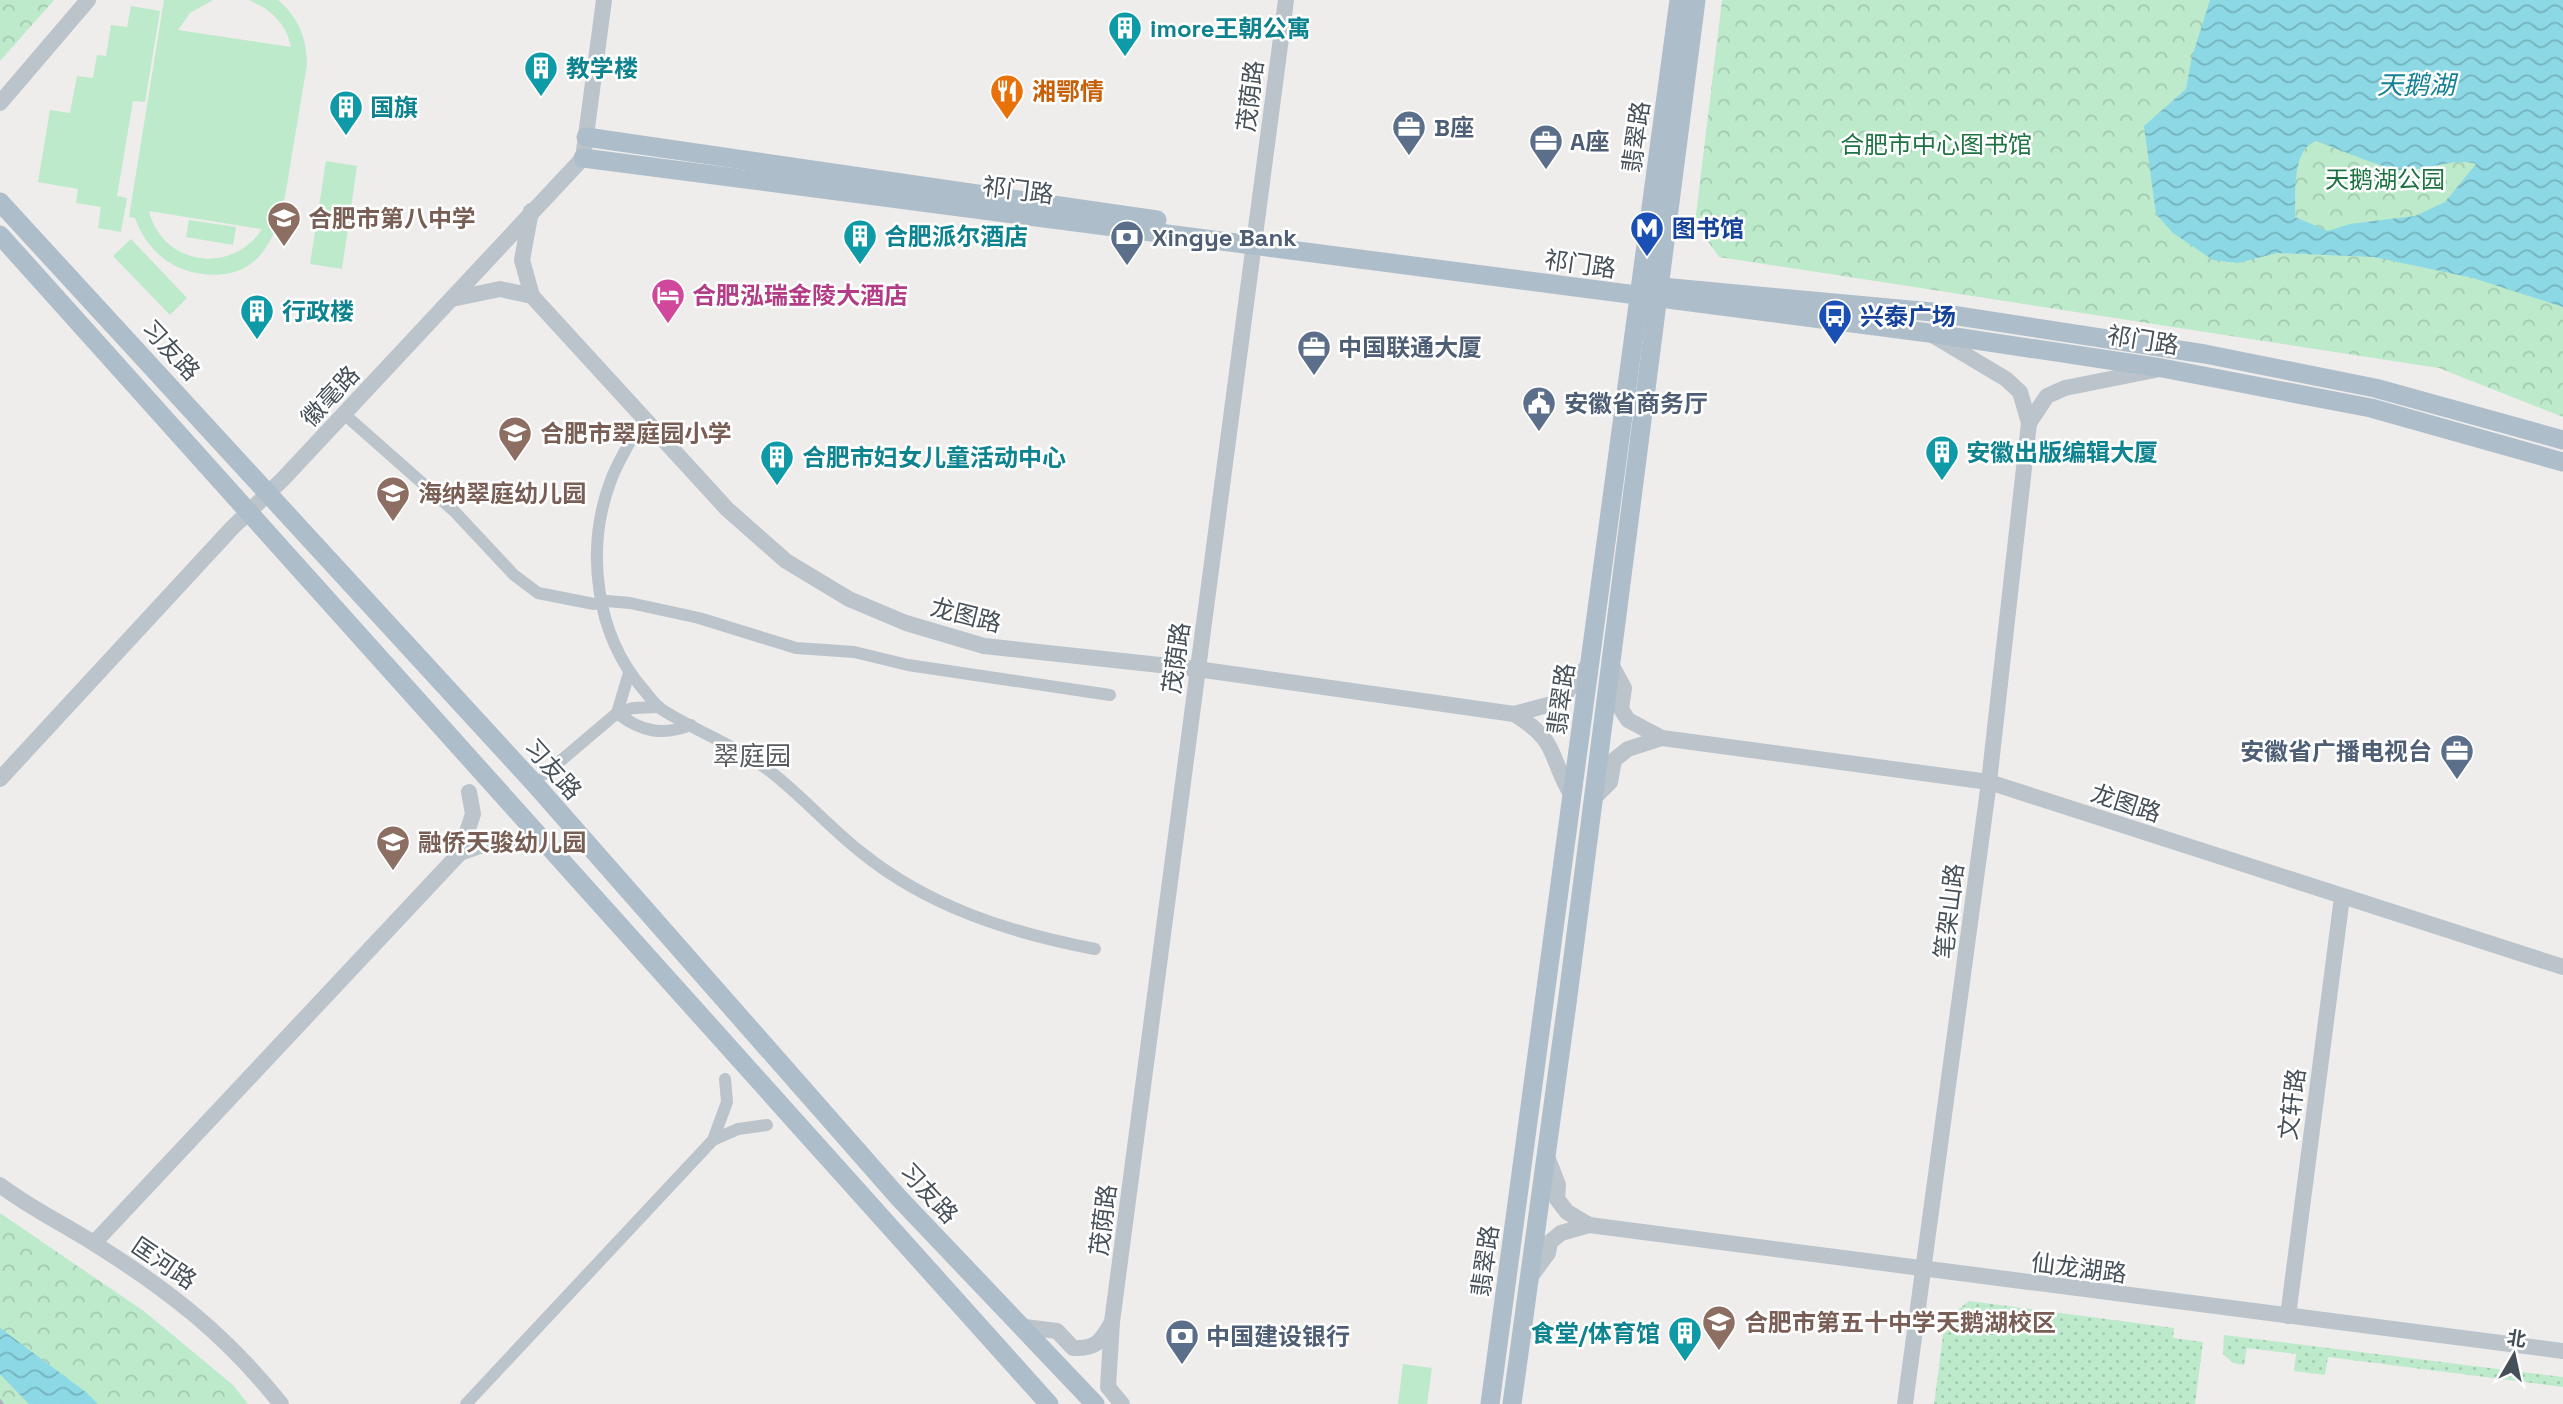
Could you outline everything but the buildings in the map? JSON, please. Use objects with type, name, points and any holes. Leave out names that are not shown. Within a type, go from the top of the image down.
[{"type":"main road","name":"翡翠路","points":[[1512,1404],[1611,664],[1679,0]]},
{"type":"main road","name":"翡翠路","points":[[1490,1404],[1590,662],[1696,0]]},
{"type":"main road","name":"祁门路","points":[[586,137],[1254,239]]},
{"type":"main road","name":"祁门路","points":[[583,158],[1254,239],[1649,292],[2162,368],[2371,408],[2563,462]]},
{"type":"main road","name":"习友路","points":[[0,202],[270,492],[534,783],[899,1198],[1025,1327],[1095,1404]]},
{"type":"main road","name":"习友路","points":[[0,235],[1049,1404]]},
{"type":"main road","name":"祁门路","points":[[1649,292],[1932,312],[2205,354],[2375,388],[2563,440]]},
{"type":"street","points":[[0,103],[88,0]]},
{"type":"street","points":[[583,158],[604,0]]},
{"type":"street","name":"茂荫路","points":[[1122,1404],[1108,1387],[1112,1322],[1286,0]]},
{"type":"street","name":"徽毫路","points":[[0,779],[583,158]]},
{"type":"street","points":[[452,299],[500,289],[533,296],[522,260],[531,211]]},
{"type":"street","name":"龙图路","points":[[533,296],[693,476],[786,561],[849,599],[906,623],[984,646],[1197,669],[1514,715]]},
{"type":"street","points":[[1929,333],[2006,379],[2020,392],[2029,423]]},
{"type":"street","points":[[2029,423],[2047,396],[2065,388],[2162,368]]},
{"type":"street","points":[[344,414],[453,511],[514,575],[538,593],[562,600],[630,603],[699,618],[796,648],[854,652],[889,662],[1110,695]]},
{"type":"street","points":[[643,419],[611,480],[597,542],[602,602],[611,642],[629,673],[659,707],[738,750],[772,773],[863,854],[913,889],[955,909],[1042,939],[1095,949]]},
{"type":"street","name":"笔架山路","points":[[1905,1404],[1926,1270],[1989,782],[2029,423]]},
{"type":"street","points":[[1514,715],[1559,702],[1590,662]]},
{"type":"street","points":[[1611,664],[1624,688],[1621,709],[1628,720],[1662,738]]},
{"type":"street","points":[[617,713],[629,673]]},
{"type":"street","points":[[545,774],[617,713],[633,708],[659,707]]},
{"type":"street","points":[[617,713],[629,723],[654,732],[675,731],[691,725]]},
{"type":"street","points":[[1514,715],[1537,728],[1553,750],[1561,778],[1572,796]]},
{"type":"street","points":[[1594,798],[1610,782],[1614,760],[1628,749],[1662,738]]},
{"type":"street","name":"龙图路","points":[[1662,738],[1989,782],[2563,967]]},
{"type":"street","points":[[94,1243],[460,853],[473,814],[469,792]]},
{"type":"street","points":[[460,853],[494,841],[517,844]]},
{"type":"street","name":"文轩路","points":[[2288,1316],[2342,897]]},
{"type":"street","points":[[713,1140],[727,1102],[725,1079]]},
{"type":"street","points":[[466,1404],[713,1140],[737,1129],[767,1125]]},
{"type":"street","points":[[1546,1154],[1558,1185],[1557,1199],[1567,1212],[1589,1225]]},
{"type":"street","name":"匡河路","points":[[0,1185],[24,1203],[94,1243],[189,1308],[254,1370],[281,1404]]},
{"type":"street","points":[[1529,1279],[1548,1253],[1550,1241],[1561,1233],[1589,1225]]},
{"type":"street","name":"仙龙湖路","points":[[1589,1225],[2563,1351]]},
{"type":"street","points":[[1025,1327],[1057,1331],[1073,1348],[1090,1349],[1100,1343],[1112,1322]]},
{"type":"green space","points":[[0,0],[54,0],[0,61]]},
{"type":"green space","points":[[164,0],[213,0],[190,13],[178,30],[291,47],[286,31],[276,18],[263,7],[248,0],[278,0],[300,29],[307,64],[284,198],[271,240],[259,256],[243,268],[223,274],[196,273],[175,266],[158,254],[145,238],[135,218],[129,217]],"holes":[[[149,211],[262,229],[249,244],[234,254],[199,258],[183,253],[168,243],[156,229]]]},
{"type":"green space","name":"天鹅湖公园","points":[[1722,0],[2563,0],[2563,417],[2439,368],[1719,257],[1695,223]]},
{"type":"green space","points":[[131,6],[160,11],[145,102],[133,101],[117,196],[127,198],[121,232],[98,228],[101,207],[76,203],[78,189],[38,182],[50,110],[70,113],[77,76],[93,78],[97,55],[106,56],[111,25],[127,27]]},
{"type":"green space","points":[[326,161],[357,166],[342,269],[310,264]]},
{"type":"green space","points":[[189,220],[236,227],[233,245],[186,237]]},
{"type":"green space","points":[[131,239],[187,298],[170,315],[113,256]]},
{"type":"green space","points":[[0,1213],[145,1312],[233,1385],[248,1404],[0,1404]]},
{"type":"green space","points":[[1969,1301],[2174,1328],[2173,1338],[2203,1342],[2195,1404],[1934,1404],[1945,1320]]},
{"type":"green space","points":[[2224,1335],[2563,1377],[2563,1387],[2328,1357],[2325,1375],[2294,1371],[2296,1354],[2247,1348],[2244,1365],[2233,1363],[2223,1354]]},
{"type":"green space","points":[[1403,1364],[1432,1368],[1427,1404],[1398,1404]]},
{"type":"water","name":"天鹅湖","points":[[2210,0],[2563,0],[2563,307],[2473,278],[2374,257],[2277,253],[2238,263],[2213,260],[2173,233],[2156,214],[2144,126],[2186,89],[2192,57]],"holes":[[[2316,141],[2400,170],[2458,162],[2476,164],[2445,202],[2415,216],[2350,224],[2328,231],[2295,217],[2295,186],[2299,163],[2308,146]]]},
{"type":"water","points":[[0,1328],[98,1404],[29,1404],[0,1374]]},
{"type":"place","name":"imore王朝公寓","points":[[1125,58]]},
{"type":"place","name":"教学楼","points":[[541,98]]},
{"type":"place","name":"湘鄂情","points":[[1007,121]]},
{"type":"place","name":"国旗","points":[[346,137]]},
{"type":"place","name":"B座","points":[[1409,157]]},
{"type":"place","name":"A座","points":[[1546,171]]},
{"type":"place","name":"合肥市第八中学","points":[[284,248]]},
{"type":"place","name":"图书馆","points":[[1647,258]]},
{"type":"place","name":"合肥派尔酒店","points":[[860,266]]},
{"type":"place","name":"Xingye Bank","points":[[1127,267]]},
{"type":"place","name":"合肥泓瑞金陵大酒店","points":[[668,325]]},
{"type":"place","name":"行政楼","points":[[257,341]]},
{"type":"place","name":"兴泰广场","points":[[1835,346]]},
{"type":"place","name":"中国联通大厦","points":[[1314,377]]},
{"type":"place","name":"安徽省商务厅","points":[[1539,433]]},
{"type":"place","name":"合肥市翠庭园小学","points":[[515,463]]},
{"type":"place","name":"安徽出版编辑大厦","points":[[1942,482]]},
{"type":"place","name":"合肥市妇女儿童活动中心","points":[[777,487]]},
{"type":"place","name":"海纳翠庭幼儿园","points":[[393,523]]},
{"type":"place","name":"安徽省广播电视台","points":[[2457,781]]},
{"type":"place","name":"融侨天骏幼儿园","points":[[393,872]]},
{"type":"place","name":"合肥市第五十中学天鹅湖校区","points":[[1719,1352]]},
{"type":"place","name":"食堂/体育馆","points":[[1685,1363]]},
{"type":"place","name":"中国建设银行","points":[[1182,1366]]},
{"type":"district","name":"翠庭园","points":[[752,756]]},
{"type":"park label","name":"合肥市中心图书馆","points":[[1936,144]]}]
